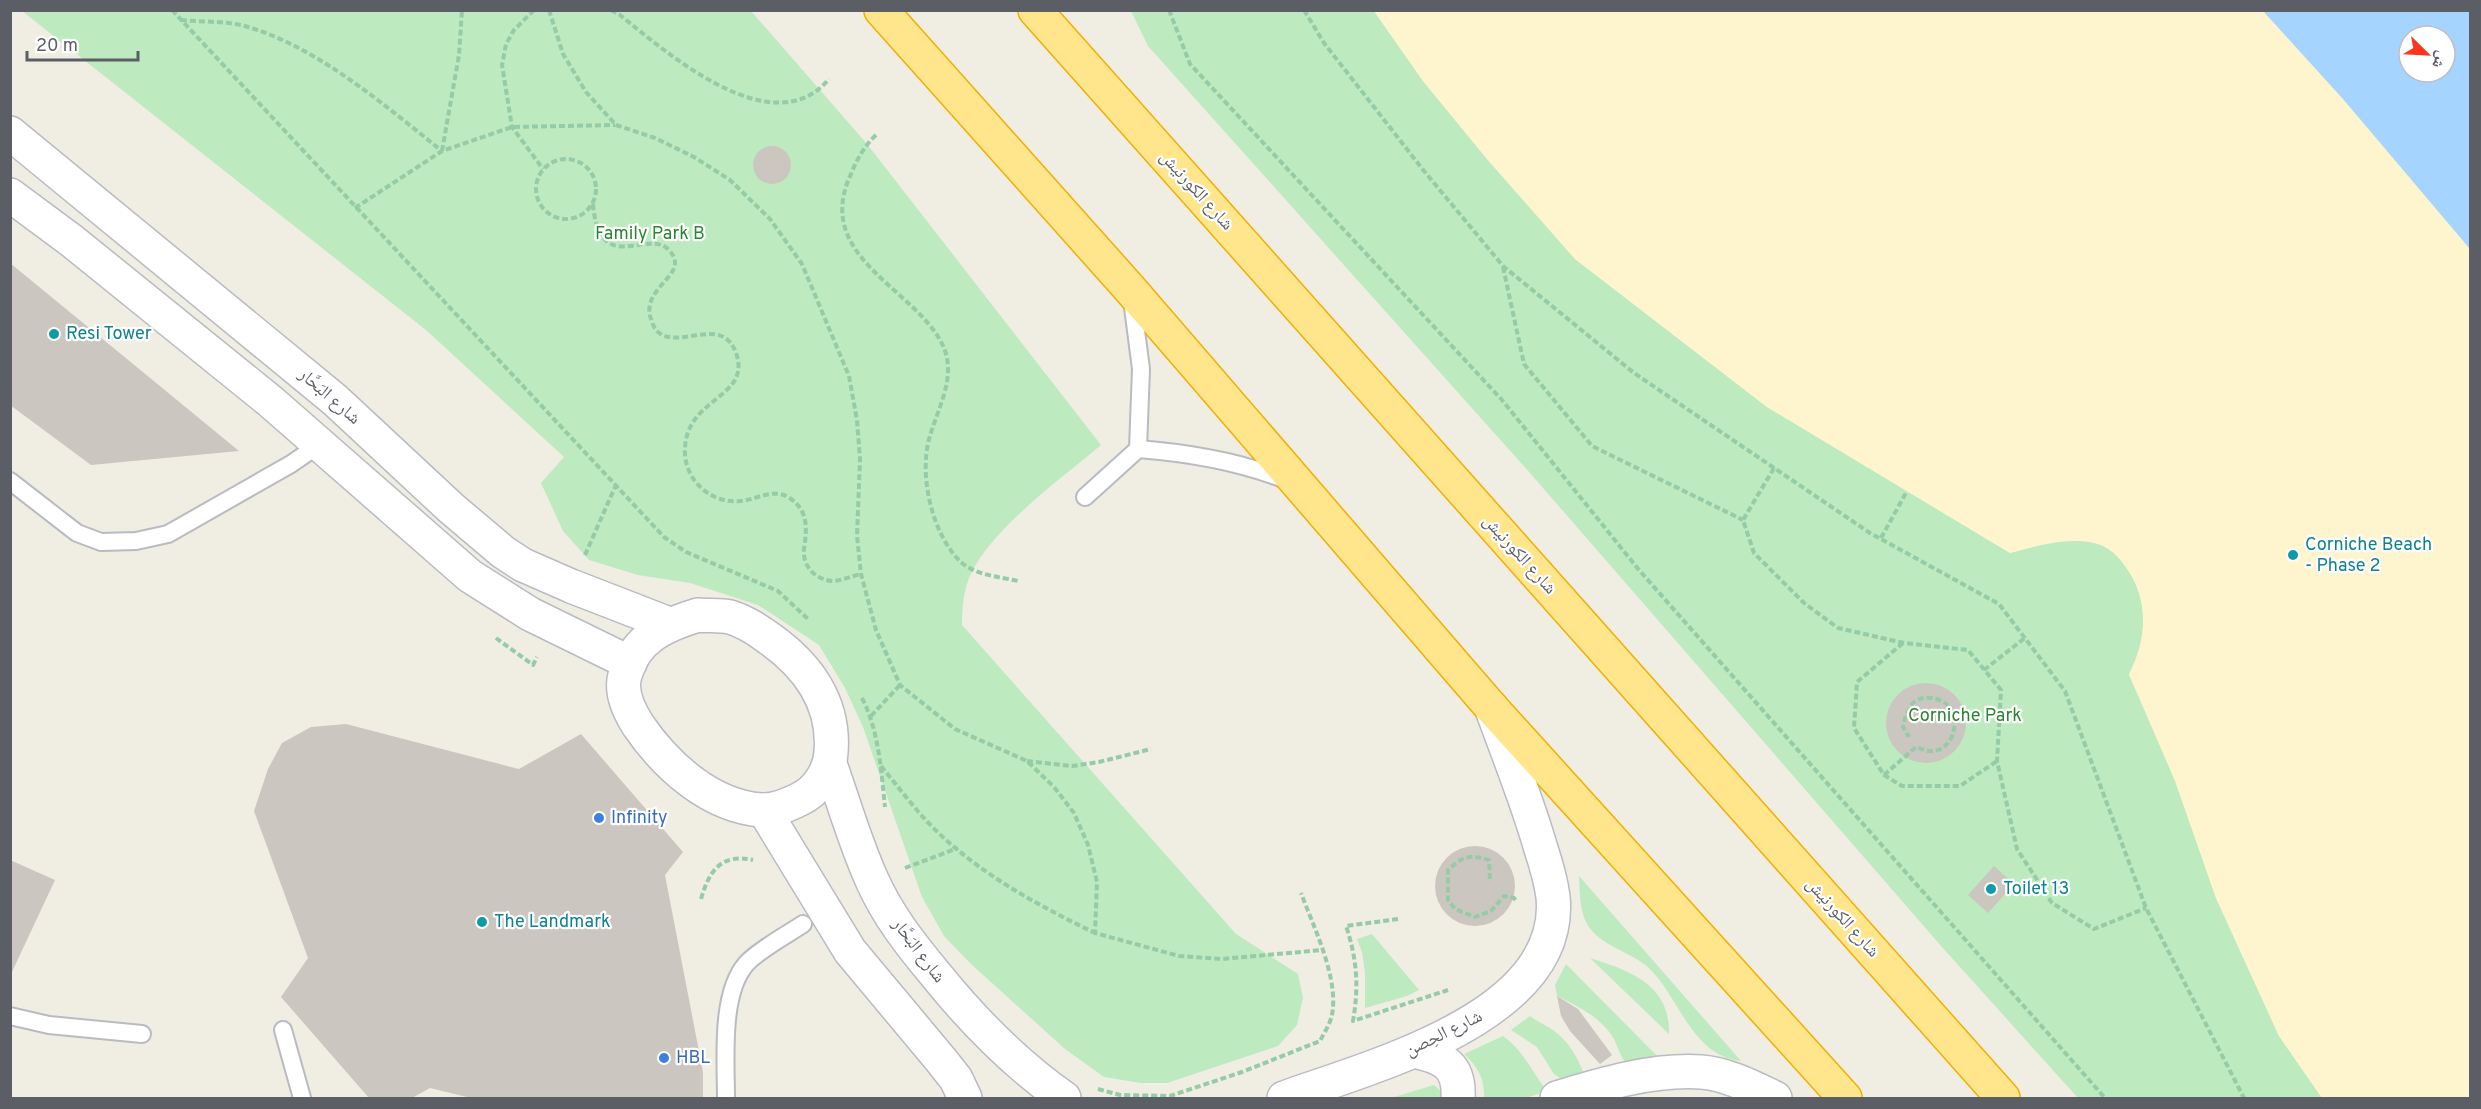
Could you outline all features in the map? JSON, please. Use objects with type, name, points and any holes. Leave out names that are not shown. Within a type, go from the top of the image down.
[{"type":"highway","points":[[881,10],[1130,289],[1490,706],[1845,1098]]},
{"type":"highway","name":"شارع الكورنيش","points":[[1035,10],[2002,1098]]},
{"type":"street","name":"شارع البَحَّار","points":[[10,133],[334,400],[451,508],[503,552],[523,565],[571,586],[669,624]]},
{"type":"street","points":[[10,195],[81,248],[320,444],[470,576],[530,614],[630,663]]},
{"type":"street","points":[[698,615],[729,617],[758,630],[787,651],[805,669],[819,690],[828,714],[832,739],[830,764],[819,782],[804,797],[785,807],[764,810],[733,805],[693,783],[649,741],[632,716],[627,703],[623,689],[624,675],[639,647],[669,624],[698,615]]},
{"type":"street","name":"شارع الحِصن","points":[[1284,1098],[1414,1051],[1458,1030],[1496,1007],[1527,976],[1550,939],[1553,898],[1546,866],[1534,822],[1490,706]]},
{"type":"street","name":"شارع البَحَّار","points":[[830,764],[859,850],[873,883],[901,932],[963,1008],[995,1042],[1030,1074],[1064,1098]]},
{"type":"street","points":[[764,810],[850,951],[956,1079],[965,1098]]},
{"type":"street","points":[[1414,1051],[1435,1055],[1452,1067],[1459,1085],[1458,1098]]},
{"type":"street","points":[[1557,1098],[1607,1082],[1675,1072],[1702,1072],[1749,1085],[1775,1098]]},
{"type":"lane","points":[[1085,497],[1138,449],[1141,369],[1130,289]]},
{"type":"lane","points":[[10,481],[77,533],[101,542],[136,541],[168,534],[291,464],[320,444]]},
{"type":"lane","points":[[1138,449],[1221,459],[1262,470],[1301,486]]},
{"type":"lane","points":[[726,1098],[726,1048],[731,988],[747,963],[803,924]]},
{"type":"lane","points":[[10,1016],[49,1025],[142,1034]]},
{"type":"lane","points":[[283,1030],[302,1098]]},
{"type":"path","points":[[172,10],[615,487]]},
{"type":"path","points":[[442,151],[459,55],[462,10]]},
{"type":"path","points":[[534,10],[514,30],[506,44],[502,65],[512,127],[543,169]]},
{"type":"path","points":[[549,10],[563,54],[586,92],[616,125]]},
{"type":"path","points":[[611,10],[668,55],[692,70],[752,98],[777,104],[791,102],[820,89],[829,79]]},
{"type":"path","points":[[1169,10],[1190,64],[1502,400],[1639,570],[2105,1098]]},
{"type":"path","points":[[1304,10],[1324,43],[1424,171],[1503,266],[1634,373],[1881,538],[1999,604],[2065,691],[2146,908],[2244,1098]]},
{"type":"path","points":[[180,20],[244,26],[287,43],[344,76],[442,151]]},
{"type":"path","points":[[355,208],[442,151],[512,127],[616,125],[655,138],[694,157],[730,180],[770,219],[802,264],[849,376],[857,420],[860,459],[857,536],[861,574],[876,630],[900,684],[955,729],[1027,761],[1072,766],[1151,749]]},
{"type":"path","points":[[876,135],[867,144],[854,165],[845,189],[843,217],[853,247],[878,276],[927,321],[944,349],[948,372],[945,392],[926,454],[924,475],[932,513],[962,563],[983,573],[1018,581]]},
{"type":"path","points":[[592,204],[578,218],[558,219],[548,214],[537,198],[536,188],[543,169],[560,159],[580,162],[593,175],[596,185],[592,204],[594,224],[601,236],[619,246],[661,246],[668,249],[675,267],[670,278],[655,290],[650,301],[649,312],[653,326],[658,333],[669,336],[710,333],[731,344],[737,357],[738,372],[733,385],[696,415],[688,430],[685,449],[687,468],[693,481],[712,495],[737,502],[764,494],[786,495],[795,502],[807,524],[804,550],[805,561],[810,572],[828,580],[837,581],[861,574]]},
{"type":"path","points":[[1503,266],[1524,364],[1592,447],[1743,520],[1754,553],[1804,603],[1838,628],[1904,643],[1968,650],[2001,690],[1998,761],[2018,849],[2052,903],[2094,929],[2146,908]]},
{"type":"path","points":[[1743,520],[1774,468]]},
{"type":"path","points":[[1881,538],[1907,491]]},
{"type":"path","points":[[1984,670],[2025,637]]},
{"type":"path","points":[[1904,643],[1857,682],[1854,728],[1884,775],[1902,786],[1960,786],[1998,761]]},
{"type":"path","points":[[872,716],[900,684]]},
{"type":"path","points":[[1884,775],[1916,747],[1930,752],[1943,748],[1952,739],[1955,727],[1954,717],[1948,705],[1938,699],[1924,697],[1913,702],[1905,715],[1903,728],[1909,737]]},
{"type":"path","points":[[1027,761],[1054,787],[1074,813],[1088,845],[1097,882],[1095,933]]},
{"type":"path","points":[[880,765],[924,818],[958,848],[1017,893],[1095,933],[1179,956],[1200,958],[1264,957],[1322,951]]},
{"type":"path","points":[[897,871],[958,848]]},
{"type":"path","points":[[1490,879],[1489,860],[1475,856],[1461,859],[1448,870],[1448,900],[1455,909],[1476,916],[1491,911],[1504,896],[1514,898]]},
{"type":"path","points":[[701,899],[707,879],[718,866],[731,858],[752,859],[760,865]]},
{"type":"path","points":[[1096,1089],[1120,1095],[1170,1096],[1242,1072],[1320,1041],[1332,1017],[1333,989],[1301,893]]},
{"type":"path","points":[[1398,919],[1346,926],[1357,969],[1357,995],[1353,1021],[1454,988]]},
{"type":"green space","name":"Family Park B","points":[[22,11],[751,11],[867,144],[1101,445],[1025,509],[989,546],[967,584],[962,625],[1236,934],[1298,974],[1303,998],[1297,1025],[1278,1046],[1167,1083],[1141,1083],[1104,1077],[1065,1049],[971,964],[944,936],[922,897],[863,727],[845,688],[819,645],[758,605],[690,583],[638,575],[589,560],[563,531],[541,483],[564,457],[426,330]]},
{"type":"green space","name":"Corniche Park","points":[[1131,11],[1374,11],[1423,81],[1487,159],[1575,259],[1767,407],[2010,553],[2055,543],[2079,541],[2101,545],[2115,554],[2133,579],[2142,606],[2142,634],[2129,675],[2175,780],[2216,898],[2279,1036],[2322,1098],[2078,1098],[1942,947],[1530,473],[1148,46]]},
{"type":"green space","points":[[1579,876],[1741,1061],[1725,1057],[1711,1049],[1699,1038],[1661,982],[1645,964],[1600,939],[1594,933],[1583,913]]},
{"type":"green space","points":[[1372,934],[1419,990],[1407,996],[1365,1008],[1365,973],[1362,952],[1357,939]]},
{"type":"green space","points":[[1590,958],[1620,968],[1645,982],[1663,1003],[1668,1017],[1669,1034]]},
{"type":"green space","points":[[1566,964],[1657,1056],[1627,1065],[1614,1039],[1603,1025],[1589,1013],[1557,996],[1555,985]]},
{"type":"green space","points":[[1530,1016],[1564,1039],[1575,1054],[1585,1077],[1567,1083],[1554,1074],[1537,1047],[1511,1030]]},
{"type":"green space","points":[[1503,1036],[1522,1055],[1547,1091],[1526,1098],[1484,1098],[1480,1074],[1464,1054]]},
{"type":"green space","points":[[1434,1085],[1442,1092],[1443,1098],[1391,1098]]},
{"type":"sand","name":"Corniche Beach - Phase 2","points":[[1374,11],[2263,11],[2343,99],[2470,249],[2470,1098],[2322,1098],[2279,1036],[2216,898],[2175,781],[2129,674],[2142,634],[2142,606],[2133,579],[2118,557],[2101,545],[2079,541],[2055,542],[2010,553],[1767,407],[1575,259],[1487,159],[1423,81]]},
{"type":"water","points":[[2263,11],[2470,11],[2470,249],[2343,99]]},
{"type":"building","points":[[772,146],[786,151],[791,165],[786,179],[772,184],[758,179],[753,165],[758,151]]},
{"type":"building","name":"Resi Tower","points":[[10,263],[239,451],[91,465],[10,405]]},
{"type":"building","points":[[1926,683],[1941,686],[1954,695],[1963,708],[1966,723],[1963,738],[1954,751],[1941,760],[1926,763],[1911,760],[1898,751],[1889,738],[1886,723],[1889,708],[1898,695],[1911,686]]},
{"type":"building","points":[[346,724],[519,769],[581,734],[683,852],[665,875],[703,1072],[703,1098],[471,1098],[430,1088],[412,1098],[369,1098],[281,997],[308,958],[254,811],[268,769],[282,743],[311,727]]},
{"type":"building","points":[[1475,846],[1490,849],[1503,858],[1512,871],[1515,886],[1512,901],[1503,914],[1490,923],[1475,926],[1460,923],[1447,914],[1438,901],[1435,886],[1438,871],[1447,858],[1460,849]]},
{"type":"building","points":[[10,860],[55,880],[10,976]]},
{"type":"building","name":"Toilet 13","points":[[1994,866],[2014,884],[1988,913],[1968,895]]},
{"type":"building","points":[[1557,996],[1578,1009],[1612,1055],[1600,1064],[1570,1031],[1561,1016]]},
{"type":"place","name":"Resi Tower","points":[[54,334]]},
{"type":"place","name":"Corniche Beach - Phase 2","points":[[2293,555]]},
{"type":"place","name":"Infinity","points":[[599,818]]},
{"type":"place","name":"Toilet 13","points":[[1991,889]]},
{"type":"place","name":"The Landmark","points":[[482,922]]},
{"type":"place","name":"HBL","points":[[664,1058]]}]
